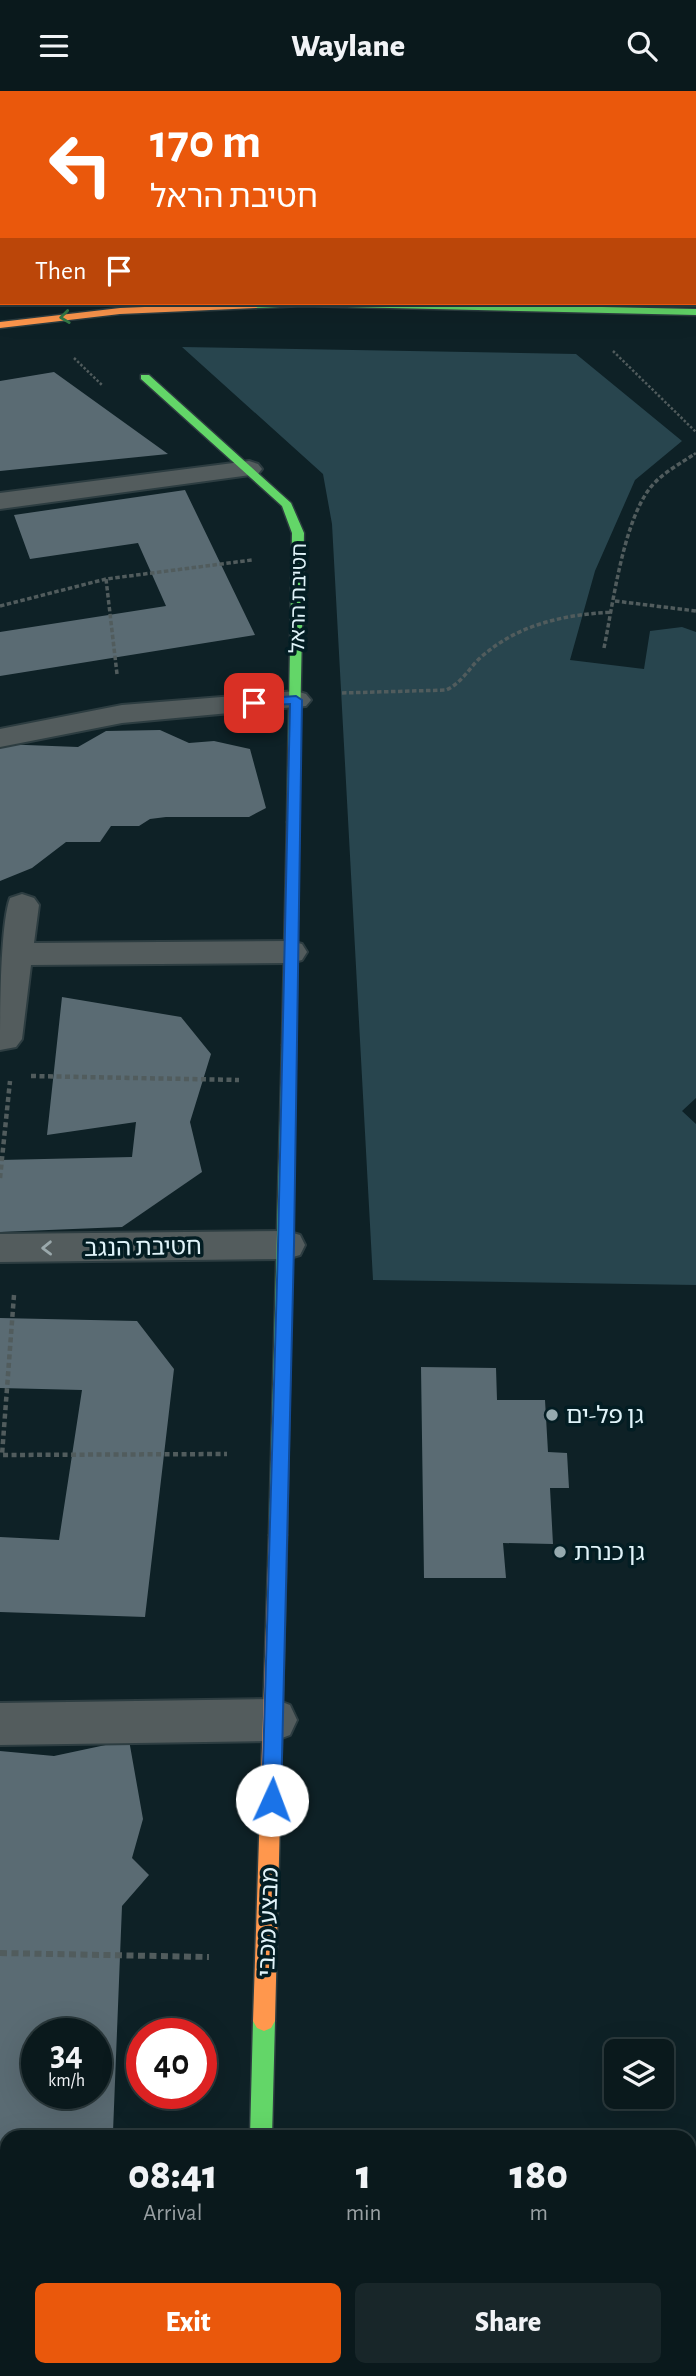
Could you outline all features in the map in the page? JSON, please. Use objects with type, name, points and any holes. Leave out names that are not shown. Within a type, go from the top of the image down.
[{"type":"street","points":[[0,325],[120,311],[257,305]]},
{"type":"street","points":[[390,305],[696,312]]},
{"type":"street","name":"חטיבת הראל","points":[[145,377],[287,505],[299,533],[296,697]]},
{"type":"street","points":[[0,501],[249,469]]},
{"type":"street","points":[[0,738],[122,714],[296,697]]},
{"type":"street","name":"מבצע מכבי","points":[[261,2130],[281,1453],[296,697]]},
{"type":"street","points":[[4,1039],[22,905]]},
{"type":"street","points":[[15,954],[290,952]]},
{"type":"street","name":"חטיבת הנגב","points":[[8,1248],[286,1245]]},
{"type":"street","points":[[0,1724],[274,1720]]},
{"type":"path","points":[[609,347],[696,432]]},
{"type":"path","points":[[68,352],[106,389]]},
{"type":"path","points":[[604,648],[634,520],[647,490],[696,453]]},
{"type":"path","points":[[0,605],[106,579],[298,555]]},
{"type":"path","points":[[106,579],[122,714]]},
{"type":"path","points":[[615,601],[696,611]]},
{"type":"path","points":[[296,697],[446,690],[456,686],[477,660],[503,638],[531,624],[566,615],[612,612]]},
{"type":"path","points":[[0,1178],[10,1075]]},
{"type":"path","points":[[24,1076],[288,1081]]},
{"type":"path","points":[[8,1248],[1,1455],[281,1453]]},
{"type":"path","points":[[0,1953],[267,1958]]},
{"type":"shaded area","points":[[182,347],[576,354],[682,441],[635,480],[595,571],[570,660],[644,669],[650,631],[682,627],[696,632],[696,1098],[682,1111],[696,1124],[696,1285],[373,1280],[332,524],[323,474]]},
{"type":"building","points":[[54,372],[168,454],[0,471],[0,381]]},
{"type":"building","points":[[185,490],[255,635],[0,676],[0,632],[166,606],[138,543],[30,559],[14,515]]},
{"type":"building","points":[[160,730],[189,743],[214,741],[250,749],[266,808],[249,817],[166,817],[150,819],[139,826],[111,826],[100,842],[66,842],[32,868],[0,881],[0,744],[78,747],[106,731]]},
{"type":"building","points":[[62,997],[181,1017],[211,1054],[190,1122],[202,1172],[122,1227],[0,1232],[0,1160],[132,1157],[136,1122],[47,1135]]},
{"type":"building","points":[[0,1318],[137,1321],[174,1369],[145,1617],[0,1612],[0,1537],[59,1540],[82,1390],[0,1388]]},
{"type":"building","points":[[421,1367],[496,1368],[497,1400],[545,1400],[548,1452],[567,1453],[569,1488],[550,1488],[553,1544],[503,1543],[506,1578],[424,1578]]},
{"type":"building","points":[[129,1740],[143,1819],[132,1858],[149,1875],[122,1906],[113,2130],[0,2130],[0,1751],[54,1756]]},
{"type":"traffic: fast","points":[[390,305],[696,312]]},
{"type":"traffic: fast","points":[[145,377],[287,505],[298,533],[293,822]]},
{"type":"traffic: fast","points":[[278,1535],[289,1045]]},
{"type":"traffic: fast","points":[[261,2130],[264,2021]]},
{"type":"traffic: slow","points":[[0,325],[120,311],[256,305]]},
{"type":"traffic: slow","points":[[264,2021],[278,1535]]},
{"type":"traffic: jam","points":[[289,1045],[293,822]]},
{"type":"place","name":"גן פל-ים","points":[[552,1415]]},
{"type":"place","name":"גן כנרת","points":[[560,1552]]},
{"type":"route","points":[[254,703],[296,700],[272,1800]]}]
